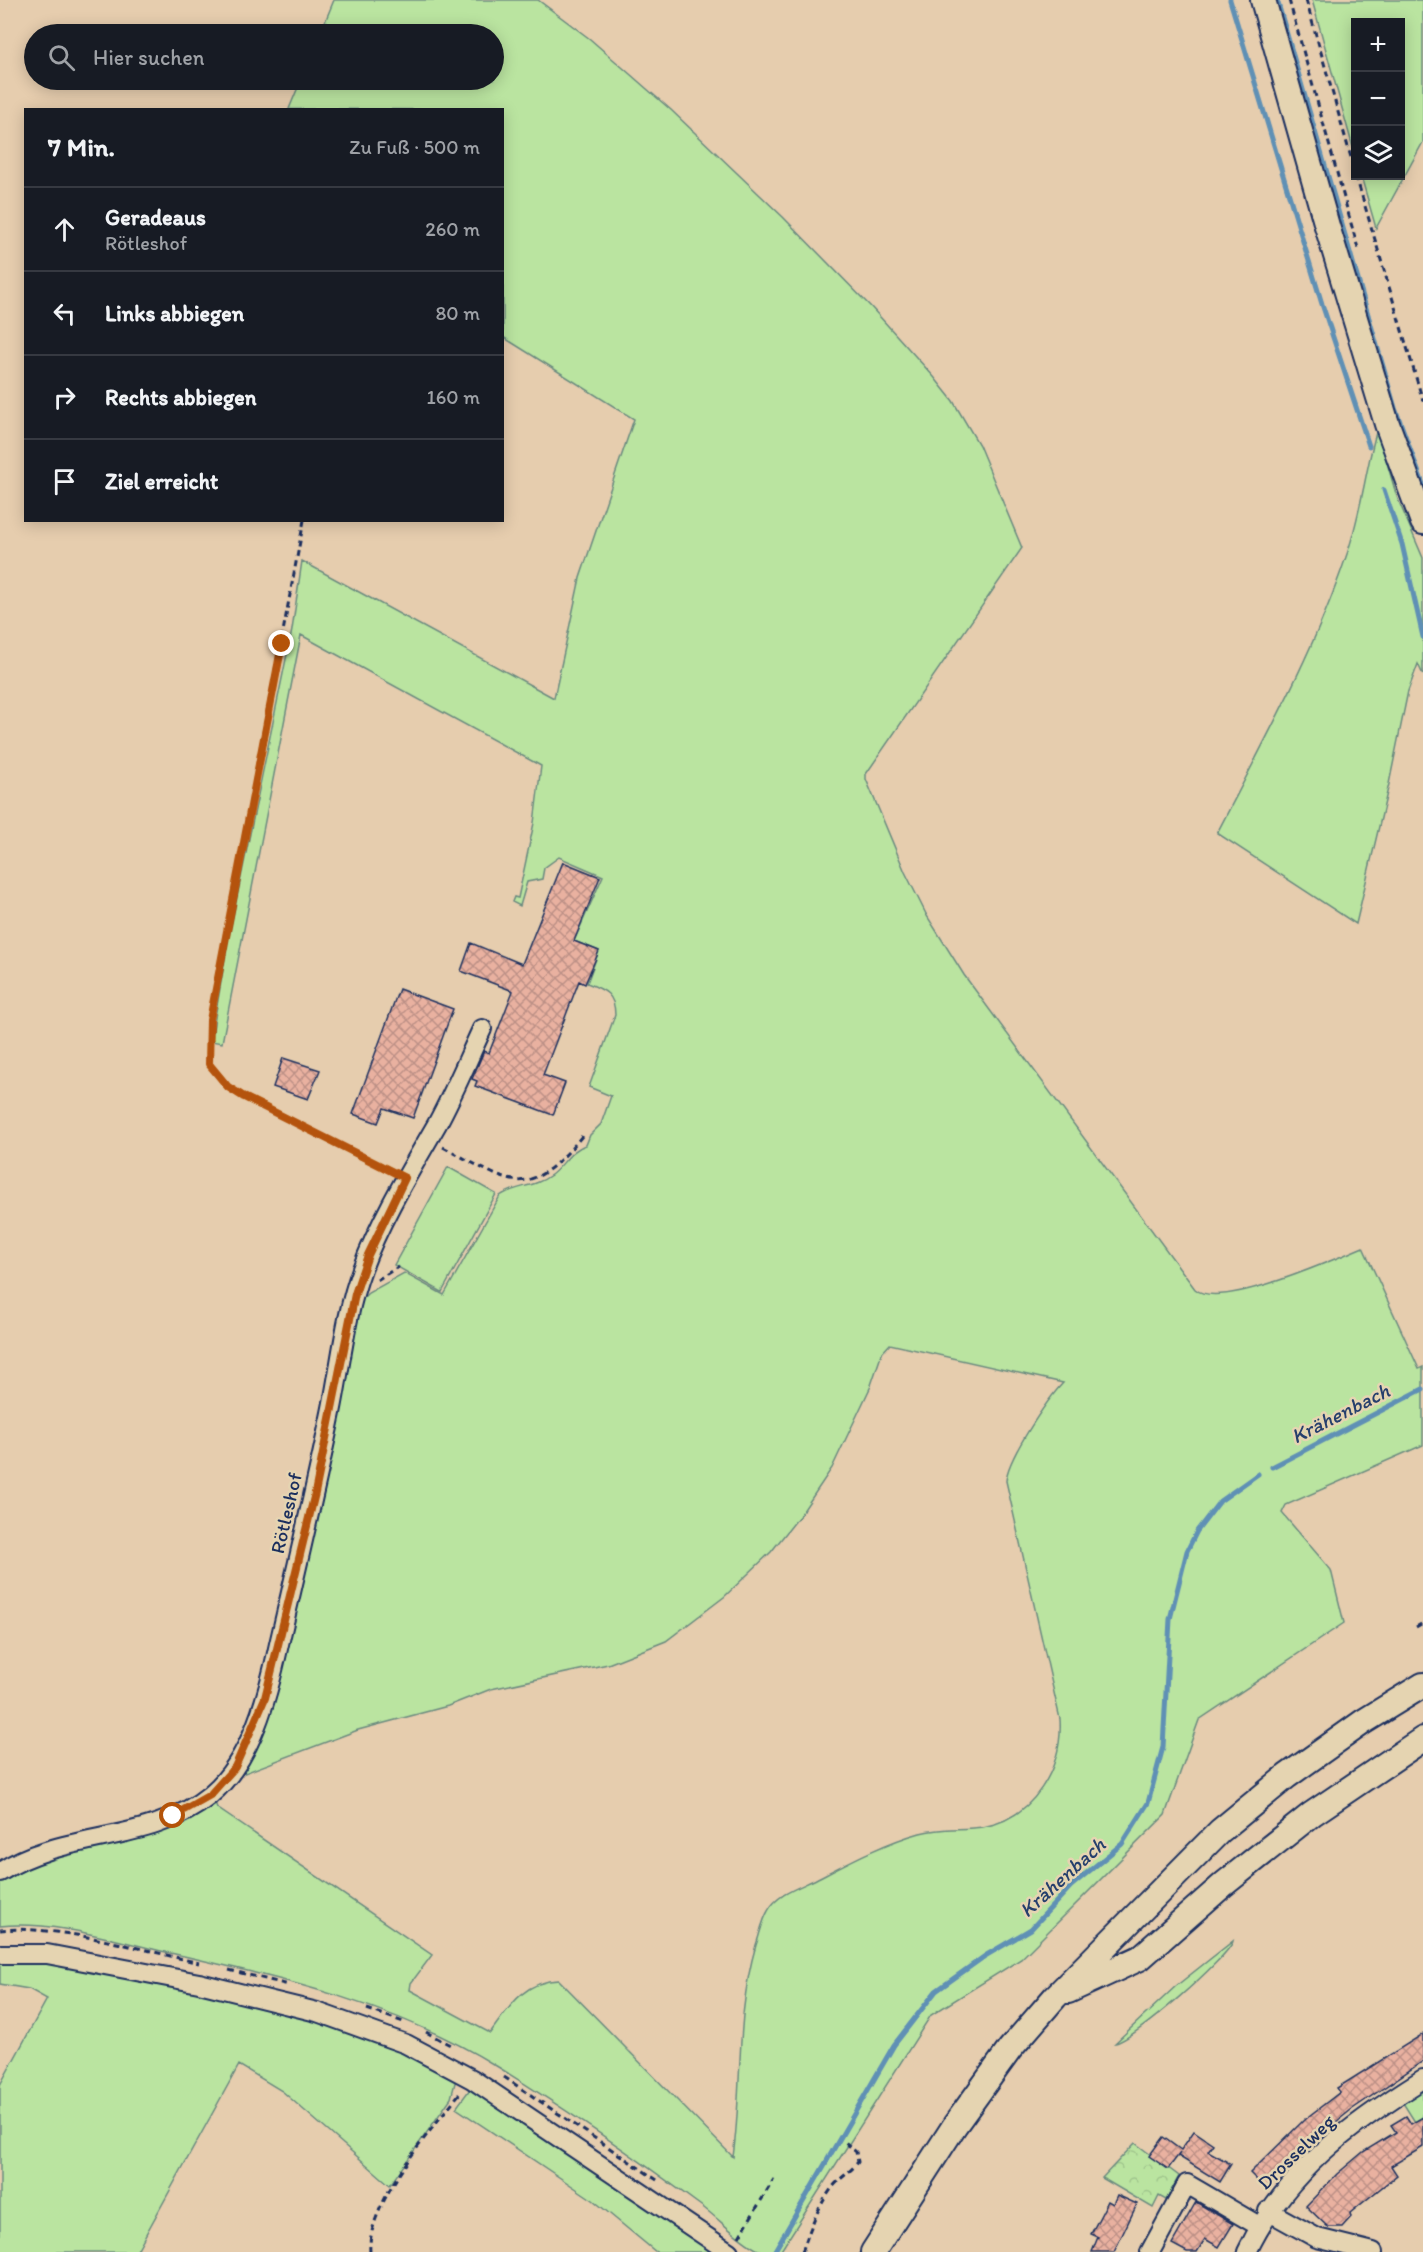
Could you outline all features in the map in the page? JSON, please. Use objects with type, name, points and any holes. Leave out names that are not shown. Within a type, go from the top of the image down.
[{"type":"main road","points":[[1263,0],[1327,226],[1385,415],[1423,522]]},
{"type":"main road","points":[[873,2252],[955,2125],[1010,2049],[1054,1996],[1220,1831],[1287,1776],[1344,1735],[1423,1685]]},
{"type":"main road","points":[[1054,1996],[1140,1958],[1224,1884],[1312,1814],[1423,1739]]},
{"type":"street","name":"Rötleshof","points":[[0,1872],[17,1861],[50,1848],[134,1830],[173,1816],[210,1795],[235,1767],[254,1727],[274,1670],[315,1493],[343,1344],[361,1272],[405,1178],[428,1139],[482,1029]]},
{"type":"street","points":[[0,1954],[47,1954],[199,1983],[317,2012],[406,2044],[472,2079],[732,2248]]},
{"type":"street","name":"Drosselweg","points":[[1247,2252],[1264,2218],[1328,2147],[1388,2101],[1423,2079]]},
{"type":"street","points":[[1150,2252],[1187,2184],[1264,2218],[1317,2238],[1373,2252]]},
{"type":"path","points":[[1289,0],[1359,254]]},
{"type":"path","points":[[1306,0],[1351,158]]},
{"type":"path","points":[[1357,180],[1423,401]]},
{"type":"path","points":[[304,522],[210,1020],[209,1064],[228,1087],[244,1097],[405,1178]]},
{"type":"path","points":[[428,1139],[493,1173],[523,1183],[547,1172],[582,1136]]},
{"type":"path","points":[[1416,1627],[1423,1623]]},
{"type":"path","points":[[370,2252],[370,2230],[382,2200],[472,2079]]},
{"type":"path","points":[[802,2252],[818,2208],[834,2185],[851,2172],[858,2162],[856,2152],[843,2140]]},
{"type":"path","points":[[732,2248],[774,2179]]},
{"type":"green space","points":[[334,0],[538,0],[590,39],[671,110],[783,217],[871,307],[934,377],[953,401],[979,445],[1022,548],[866,774],[866,779],[905,872],[927,916],[964,975],[1195,1289],[1208,1294],[1227,1294],[1251,1289],[1303,1272],[1363,1247],[1419,1369],[1423,1367],[1423,1445],[1286,1505],[1282,1513],[1331,1570],[1344,1623],[1199,1720],[1165,1815],[1021,1959],[931,2015],[780,2252],[760,2251],[751,2246],[704,2208],[551,2101],[458,2044],[417,2025],[332,1994],[99,1936],[59,1928],[0,1926],[0,1877],[214,1799],[217,1808],[432,1955],[411,1983],[410,1990],[490,2033],[510,2006],[526,1991],[536,1985],[559,1980],[733,2157],[742,2025],[749,1972],[764,1919],[772,1905],[789,1892],[893,1842],[928,1831],[983,1827],[1001,1822],[1017,1813],[1031,1802],[1042,1788],[1056,1755],[1060,1737],[1060,1719],[1006,1481],[1020,1445],[1047,1402],[1063,1383],[890,1344],[882,1353],[870,1388],[832,1468],[801,1514],[771,1552],[724,1597],[666,1641],[608,1664],[491,1689],[448,1706],[358,1730],[234,1777],[249,1762],[245,1760],[358,1303],[368,1293],[404,1273],[444,1295],[500,1196],[545,1179],[576,1150],[586,1145],[590,1135],[601,1124],[611,1096],[589,1087],[615,1015],[615,1008],[608,994],[587,983],[599,951],[574,941],[603,876],[559,857],[544,868],[542,879],[527,882],[520,906],[512,902],[514,897],[518,898],[534,823],[541,766],[301,635],[222,1043],[211,1041],[228,940],[292,630],[302,561],[554,698],[580,578],[634,419],[504,338],[504,108],[289,108],[297,90],[504,90],[504,24],[324,24]]},
{"type":"green space","points":[[1312,0],[1423,0],[1423,142],[1405,175],[1405,18],[1351,18],[1351,141]]},
{"type":"green space","points":[[1362,180],[1402,180],[1376,228]]},
{"type":"green space","points":[[1377,429],[1397,497],[1423,558],[1423,675],[1418,664],[1408,691],[1356,924],[1217,833],[1287,697],[1333,593],[1355,525]]},
{"type":"green space","points":[[448,1167],[496,1194],[442,1292],[394,1265]]},
{"type":"green space","points":[[1233,1941],[1215,1964],[1178,1998],[1140,2029],[1115,2043],[1176,1986]]},
{"type":"green space","points":[[28,1957],[138,1977],[318,2021],[402,2051],[456,2079],[451,2098],[390,2185],[282,2091],[239,2065],[136,2252],[0,2252],[0,2085],[47,1999],[29,1989],[0,1984],[0,1960]]},
{"type":"green space","points":[[470,2089],[563,2148],[715,2252],[656,2252],[593,2200],[456,2108]]},
{"type":"green space","points":[[1423,2090],[1423,2117],[1415,2122],[1403,2103]]},
{"type":"green space","points":[[1135,2143],[1179,2176],[1166,2200],[1159,2196],[1153,2208],[1102,2178]]},
{"type":"building","points":[[563,862],[600,877],[574,941],[599,951],[585,984],[579,981],[543,1075],[565,1083],[553,1115],[475,1086],[477,1081],[472,1079],[484,1051],[489,1053],[513,991],[461,971],[471,943],[522,964]]},
{"type":"building","points":[[399,989],[453,1009],[413,1118],[384,1108],[378,1123],[353,1114]]},
{"type":"building","points":[[283,1058],[320,1070],[308,1099],[273,1087]]},
{"type":"building","points":[[1423,2034],[1423,2061],[1351,2110],[1316,2138],[1316,2143],[1297,2156],[1265,2188],[1250,2173],[1305,2119],[1340,2092],[1337,2088]]},
{"type":"building","points":[[1406,2116],[1411,2124],[1423,2117],[1423,2147],[1391,2166],[1397,2175],[1350,2213],[1351,2217],[1342,2227],[1328,2227],[1306,2206],[1337,2174],[1363,2152],[1396,2132],[1391,2125]]},
{"type":"building","points":[[1194,2131],[1213,2144],[1208,2151],[1231,2164],[1220,2182],[1178,2156],[1180,2153],[1168,2169],[1149,2156],[1163,2137],[1181,2150]]},
{"type":"building","points":[[1117,2195],[1137,2204],[1114,2252],[1092,2252],[1098,2237],[1091,2234],[1108,2201],[1113,2204]]},
{"type":"building","points":[[1196,2202],[1233,2224],[1219,2247],[1205,2239],[1197,2252],[1187,2252],[1172,2244]]},
{"type":"waterway","points":[[1230,0],[1322,304],[1369,446]]},
{"type":"waterway","points":[[1277,0],[1395,408],[1423,484]]},
{"type":"waterway","points":[[1384,490],[1402,544],[1423,637]]},
{"type":"waterway","name":"Krähenbach","points":[[1272,1467],[1423,1389]]},
{"type":"waterway","name":"Krähenbach","points":[[774,2252],[894,2045],[936,1991],[985,1956],[1031,1929],[1071,1886],[1122,1844],[1148,1803],[1163,1747],[1170,1619],[1187,1551],[1197,1531],[1220,1501],[1258,1474]]},
{"type":"route","points":[[173,1816],[193,1807],[210,1795],[235,1767],[265,1698],[274,1670],[315,1493],[343,1344],[355,1294],[368,1255],[405,1178],[244,1097],[228,1087],[209,1064],[207,1049],[210,1020],[282,644]]}]
